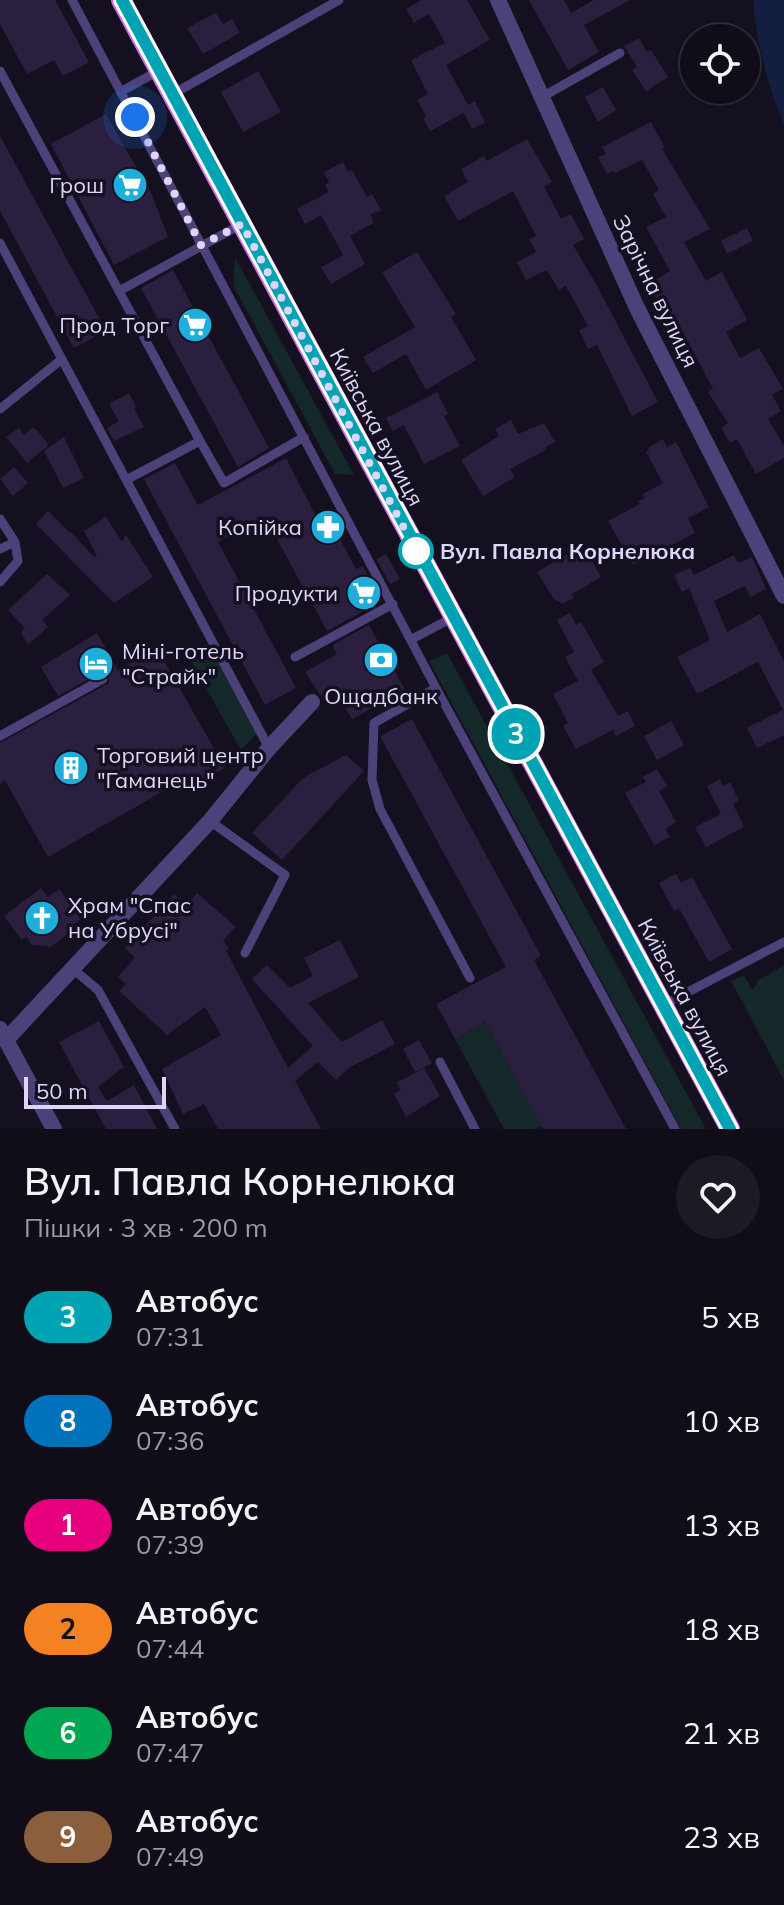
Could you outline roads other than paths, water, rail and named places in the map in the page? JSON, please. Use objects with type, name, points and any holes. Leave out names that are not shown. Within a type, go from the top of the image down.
[{"type":"main road","name":"Київська вулиця","points":[[121,0],[730,1129]]},
{"type":"street","name":"Зарічна вулиця","points":[[498,0],[637,308],[784,596]]},
{"type":"street","points":[[54,1129],[3,1034],[73,969],[210,821],[269,748],[312,702]]},
{"type":"lane","points":[[72,0],[436,688],[675,1129]]},
{"type":"lane","points":[[173,94],[339,0]]},
{"type":"lane","points":[[542,97],[620,53]]},
{"type":"lane","points":[[122,91],[160,70]]},
{"type":"lane","points":[[0,71],[224,483],[304,437]]},
{"type":"lane","points":[[119,291],[242,224]]},
{"type":"lane","points":[[0,243],[269,748]]},
{"type":"lane","points":[[0,409],[62,359]]},
{"type":"lane","points":[[126,480],[200,441]]},
{"type":"lane","points":[[0,519],[15,542],[18,561],[0,582]]},
{"type":"lane","points":[[0,549],[15,542]]},
{"type":"lane","points":[[295,657],[393,604]]},
{"type":"lane","points":[[412,639],[452,618]]},
{"type":"lane","points":[[0,736],[103,679]]},
{"type":"lane","points":[[436,688],[374,723],[372,780],[380,809],[470,978]]},
{"type":"lane","points":[[210,821],[285,875],[245,953]]},
{"type":"lane","points":[[663,1005],[784,942]]},
{"type":"lane","points":[[73,969],[98,990],[175,1129]]},
{"type":"lane","points":[[440,1062],[475,1129]]},
{"type":"water","points":[[753,0],[784,0],[784,125],[764,64],[760,24],[756,24]]},
{"type":"place","name":"Грош","points":[[130,185]]},
{"type":"place","name":"Прод Торг","points":[[195,325]]},
{"type":"place","name":"Копійка","points":[[328,527]]},
{"type":"place","name":"Вул. Павла Корнелюка","points":[[416,551]]},
{"type":"place","name":"Продукти","points":[[364,593]]},
{"type":"place","name":"Ощадбанк","points":[[381,660]]},
{"type":"place","name":"Міні-готель \"Страйк\"","points":[[96,664]]},
{"type":"place","name":"Торговий центр \"Гаманець\"","points":[[71,768]]},
{"type":"place","name":"Храм \"Спас на Убрусі\"","points":[[42,918]]}]
